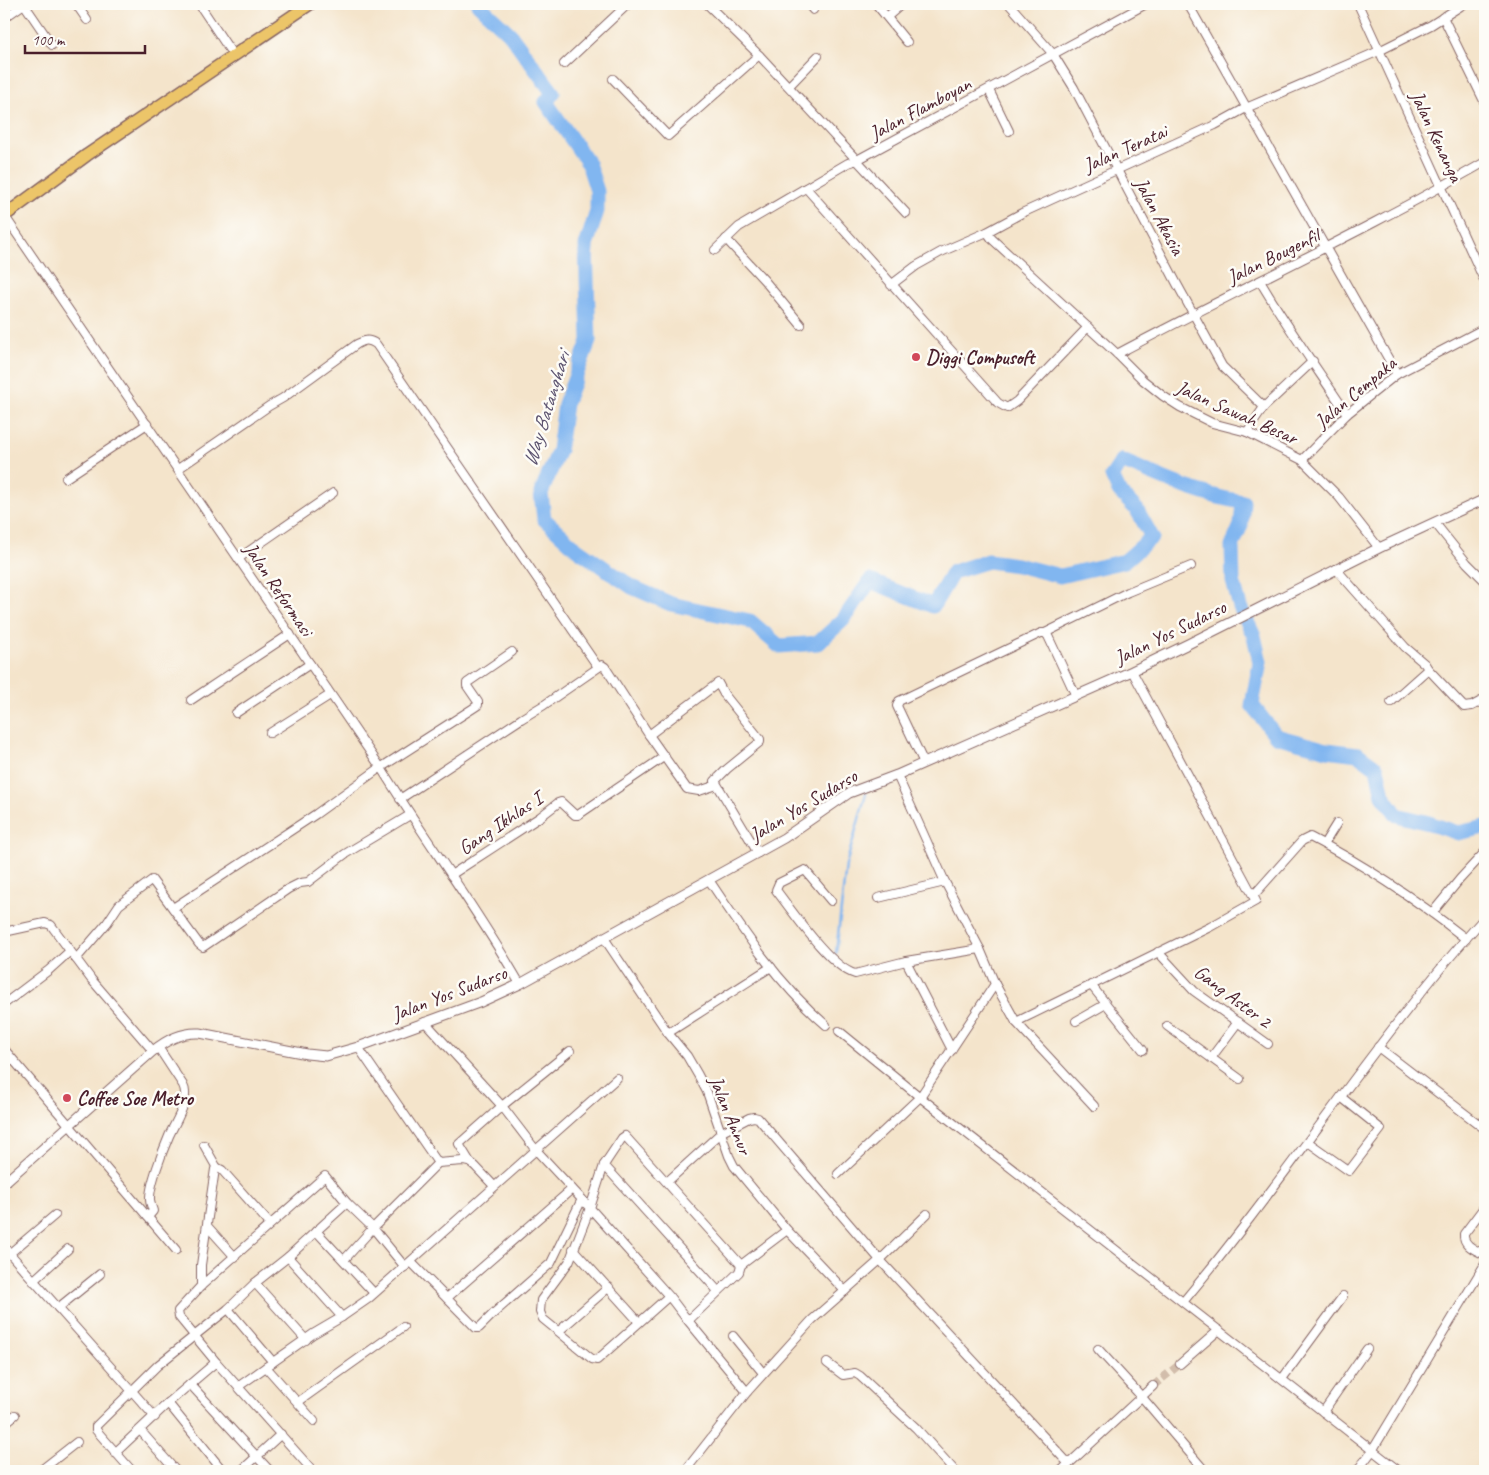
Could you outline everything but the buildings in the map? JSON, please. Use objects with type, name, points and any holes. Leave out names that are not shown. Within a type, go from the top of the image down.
[{"type":"main road","points":[[4,215],[87,155],[310,4]]},
{"type":"street","points":[[4,18],[24,4],[52,45]]},
{"type":"street","points":[[76,4],[87,20]]},
{"type":"street","points":[[200,4],[233,55]]},
{"type":"street","points":[[564,64],[628,4]]},
{"type":"street","points":[[707,4],[789,86],[906,213]]},
{"type":"street","points":[[876,4],[907,42]]},
{"type":"street","points":[[887,17],[902,4]]},
{"type":"street","name":"Jalan Akasia","points":[[1009,4],[1053,54],[1074,88],[1222,366],[1264,407]]},
{"type":"street","name":"Jalan Flamboyan","points":[[715,250],[739,228],[848,163],[989,90],[1146,4]]},
{"type":"street","points":[[1188,4],[1328,248],[1397,374]]},
{"type":"street","name":"Jalan Kenanga","points":[[1358,4],[1485,282]]},
{"type":"street","name":"Jalan Teratai","points":[[891,285],[916,266],[940,252],[987,232],[1022,213],[1215,125],[1246,108],[1379,51],[1431,25],[1464,4]]},
{"type":"street","points":[[1443,17],[1485,103]]},
{"type":"street","points":[[613,78],[668,136],[759,55]]},
{"type":"street","points":[[789,86],[818,56]]},
{"type":"street","points":[[989,90],[1009,131]]},
{"type":"street","name":"Jalan Bougenfil","points":[[1117,354],[1328,248],[1443,187],[1485,162]]},
{"type":"street","points":[[806,188],[998,404],[1007,408],[1016,401],[1088,327]]},
{"type":"street","name":"Jalan Reformasi","points":[[4,215],[381,768],[410,815],[494,939],[520,984]]},
{"type":"street","name":"Jalan Sawah Besar","points":[[987,232],[992,239],[1143,380],[1180,407],[1212,423],[1247,432],[1302,460],[1339,497],[1379,548]]},
{"type":"street","points":[[726,239],[764,280],[801,325]]},
{"type":"street","points":[[1260,281],[1279,313],[1347,414]]},
{"type":"street","name":"Jalan Cempaka","points":[[1302,460],[1347,414],[1397,374],[1485,328]]},
{"type":"street","points":[[178,469],[283,398],[357,344],[365,340],[371,341],[376,344],[598,666]]},
{"type":"street","points":[[1247,432],[1264,407],[1313,361]]},
{"type":"street","points":[[66,478],[147,424]]},
{"type":"street","points":[[238,558],[333,493]]},
{"type":"street","name":"Jalan Yos Sudarso","points":[[4,1183],[155,1049],[169,1040],[191,1032],[326,1056],[358,1047],[481,1002],[520,984],[758,853],[784,838],[849,793],[897,775],[1132,671],[1379,548],[1435,524],[1485,499]]},
{"type":"street","points":[[1435,524],[1467,564],[1485,581]]},
{"type":"street","points":[[924,763],[897,706],[898,701],[1045,633],[1128,592],[1191,566]]},
{"type":"street","points":[[1336,569],[1405,647],[1425,664],[1464,708],[1485,699]]},
{"type":"street","points":[[1045,633],[1076,696]]},
{"type":"street","points":[[190,700],[290,634]]},
{"type":"street","points":[[173,908],[478,705],[467,683],[512,652]]},
{"type":"street","points":[[236,713],[310,664]]},
{"type":"street","points":[[400,799],[602,665],[687,789],[699,791],[717,786]]},
{"type":"street","points":[[1391,702],[1428,669]]},
{"type":"street","points":[[1016,1022],[1256,901],[1132,671]]},
{"type":"street","points":[[649,735],[718,683],[724,694],[760,739],[760,742],[715,781],[758,853]]},
{"type":"street","points":[[270,733],[330,695]]},
{"type":"street","name":"Gang Ikhlas I","points":[[451,875],[540,817],[558,803],[561,802],[575,815],[578,815],[665,756]]},
{"type":"street","points":[[897,775],[945,882],[980,949],[995,984],[1016,1022],[1094,1106]]},
{"type":"street","points":[[76,959],[107,923],[119,905],[152,880],[203,947],[288,889],[300,883],[308,882],[345,854],[410,815]]},
{"type":"street","points":[[1324,844],[1337,823]]},
{"type":"street","points":[[1253,896],[1302,840],[1310,837],[1383,878],[1466,938]]},
{"type":"street","points":[[1432,913],[1485,852]]},
{"type":"street","points":[[831,901],[805,870],[779,883],[776,890],[824,951],[849,972],[856,974],[906,962],[980,949]]},
{"type":"street","points":[[709,880],[771,966],[804,1006],[826,1025]]},
{"type":"street","points":[[878,898],[945,882]]},
{"type":"street","points":[[1183,1302],[1308,1142],[1405,1011],[1485,917]]},
{"type":"street","points":[[4,932],[48,923],[91,979],[155,1049],[183,1085],[185,1098],[169,1137],[152,1189],[150,1201],[151,1214]]},
{"type":"street","name":"Jalan Annur","points":[[604,938],[668,1033],[687,1056],[707,1092],[734,1166],[787,1230],[845,1291]]},
{"type":"street","points":[[4,1004],[49,970],[70,951]]},
{"type":"street","name":"Gang Aster 2","points":[[1158,952],[1194,991],[1268,1044]]},
{"type":"street","points":[[906,962],[952,1050]]},
{"type":"street","points":[[668,1033],[771,966]]},
{"type":"street","points":[[838,1174],[920,1097],[995,984]]},
{"type":"street","points":[[1091,985],[1143,1050]]},
{"type":"street","points":[[1076,1021],[1106,1004]]},
{"type":"street","points":[[425,1022],[502,1106],[536,1149],[669,1296],[747,1392]]},
{"type":"street","points":[[1211,1058],[1238,1022]]},
{"type":"street","points":[[1167,1026],[1240,1079]]},
{"type":"street","points":[[839,1031],[920,1097],[1399,1471]]},
{"type":"street","points":[[358,1047],[438,1164]]},
{"type":"street","points":[[1378,1047],[1485,1129]]},
{"type":"street","points":[[4,1050],[69,1125],[151,1214],[176,1250]]},
{"type":"street","points":[[494,1186],[470,1162],[459,1144],[502,1106],[570,1051]]},
{"type":"street","points":[[239,1386],[342,1318],[374,1294],[617,1078]]},
{"type":"street","points":[[1308,1142],[1349,1171],[1376,1136],[1381,1129],[1341,1097]]},
{"type":"street","points":[[667,1182],[722,1132],[749,1118],[758,1118],[880,1260],[1069,1464]]},
{"type":"street","points":[[669,1296],[594,1360],[540,1316],[541,1300],[569,1262],[604,1165],[625,1136],[741,1265]]},
{"type":"street","points":[[204,1145],[217,1168],[222,1170],[270,1224]]},
{"type":"street","points":[[344,1260],[438,1164],[470,1162]]},
{"type":"street","points":[[604,1165],[718,1291]]},
{"type":"street","points":[[201,1286],[214,1170],[217,1168]]},
{"type":"street","points":[[310,1470],[179,1317],[178,1311],[201,1286],[325,1176],[348,1203],[408,1264],[447,1298],[476,1328],[479,1328],[551,1264],[582,1199]]},
{"type":"street","points":[[447,1298],[572,1188]]},
{"type":"street","points":[[132,1471],[115,1453],[96,1427],[158,1365],[228,1309],[255,1283],[348,1203]]},
{"type":"street","points":[[1485,1206],[1463,1238],[1466,1244],[1485,1255]]},
{"type":"street","points":[[685,1471],[747,1392],[812,1320],[880,1260],[927,1214]]},
{"type":"street","points":[[55,1215],[6,1250],[155,1417]]},
{"type":"street","points":[[208,1227],[235,1257]]},
{"type":"street","points":[[685,1317],[690,1319],[739,1272],[741,1265],[787,1230]]},
{"type":"street","points":[[316,1231],[374,1294]]},
{"type":"street","points":[[33,1281],[68,1249]]},
{"type":"street","points":[[573,1249],[639,1322]]},
{"type":"street","points":[[288,1256],[342,1318]]},
{"type":"street","points":[[1357,1471],[1372,1451],[1485,1264]]},
{"type":"street","points":[[58,1308],[100,1274]]},
{"type":"street","points":[[255,1283],[306,1340]]},
{"type":"street","points":[[559,1331],[609,1287]]},
{"type":"street","points":[[1282,1379],[1342,1296]]},
{"type":"street","points":[[228,1309],[314,1422]]},
{"type":"street","points":[[298,1402],[403,1327]]},
{"type":"street","points":[[1180,1364],[1219,1330]]},
{"type":"street","points":[[733,1336],[763,1373]]},
{"type":"street","points":[[1098,1349],[1205,1471]]},
{"type":"street","points":[[1323,1412],[1367,1349]]},
{"type":"street","points":[[115,1453],[168,1403],[216,1362]]},
{"type":"street","points":[[827,1363],[843,1376],[855,1373],[860,1376],[916,1428],[955,1471]]},
{"type":"street","points":[[190,1384],[270,1471]]},
{"type":"street","points":[[1061,1471],[1153,1386]]},
{"type":"street","points":[[168,1403],[223,1471]]},
{"type":"street","points":[[4,1424],[15,1415]]},
{"type":"street","points":[[140,1430],[176,1471]]},
{"type":"street","points":[[241,1471],[281,1434]]},
{"type":"street","points":[[40,1471],[77,1442]]},
{"type":"waterway","name":"Way Batanghari","points":[[478,4],[510,34],[553,93],[546,102],[588,163],[597,191],[597,211],[586,246],[589,341],[565,404],[559,450],[541,493],[544,519],[577,549],[632,587],[671,604],[750,621],[779,646],[818,643],[843,620],[870,581],[933,606],[953,572],[988,561],[1017,565],[1060,576],[1125,561],[1152,537],[1137,510],[1119,491],[1112,476],[1122,461],[1196,491],[1243,502],[1241,525],[1232,546],[1233,581],[1240,607],[1254,636],[1260,662],[1252,705],[1276,736],[1327,750],[1358,754],[1377,768],[1383,795],[1397,815],[1458,833],[1485,827]]},
{"type":"waterway","points":[[836,953],[846,865],[866,794]]},
{"type":"tunnel","points":[[1153,1386],[1180,1364]]},
{"type":"place","name":"Diggi Compusoft","points":[[916,357]]},
{"type":"place","name":"Coffee Soe Metro","points":[[67,1098]]}]
